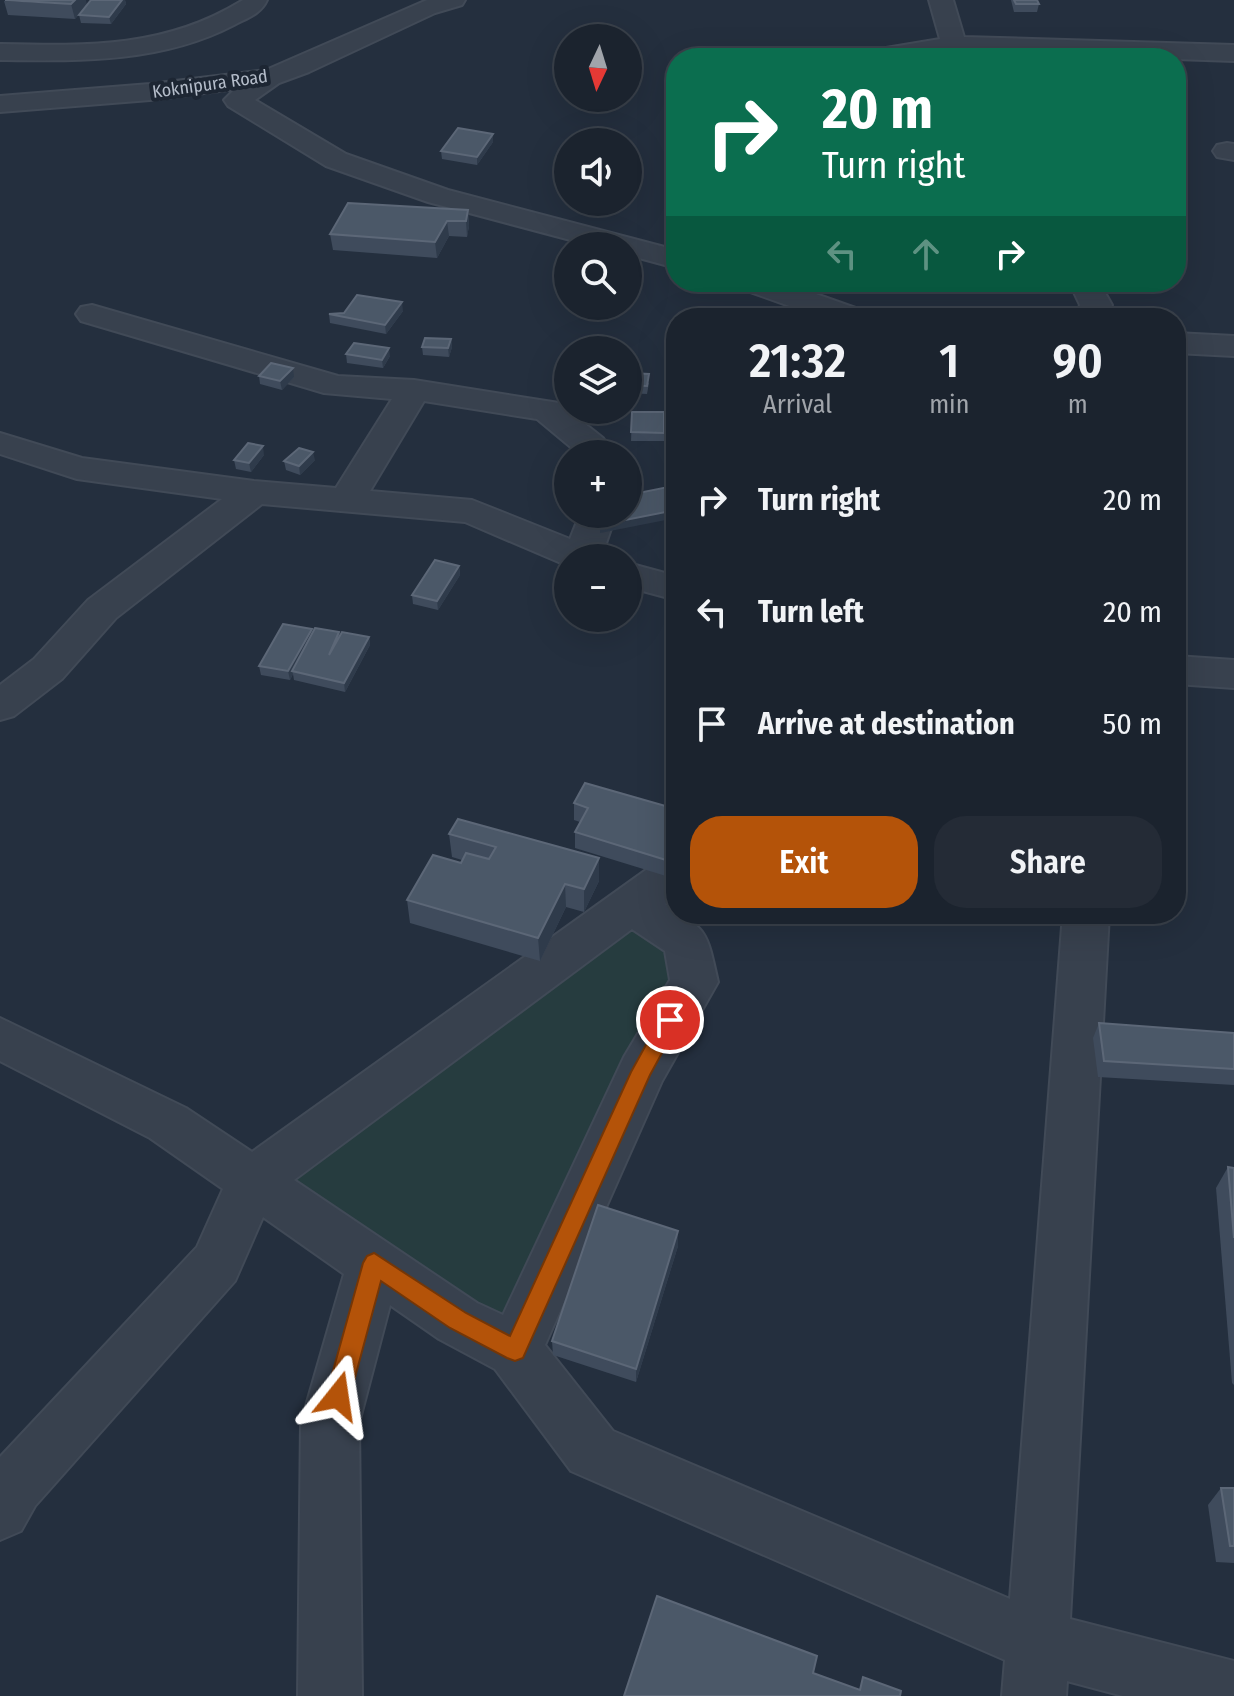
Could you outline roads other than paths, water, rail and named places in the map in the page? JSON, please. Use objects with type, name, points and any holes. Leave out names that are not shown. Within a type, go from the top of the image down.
[{"type":"street","points":[[0,52],[102,51],[173,41],[207,29],[253,5],[255,0]]},
{"type":"street","name":"Koknipura Road","points":[[0,104],[150,92],[270,77],[300,67],[426,8],[453,0]]},
{"type":"street","points":[[941,0],[955,48]]},
{"type":"street","points":[[1186,53],[1234,53]]},
{"type":"street","points":[[270,77],[237,100],[336,160],[438,196],[575,232]]},
{"type":"street","points":[[642,250],[666,256]]},
{"type":"street","points":[[781,292],[825,308]]},
{"type":"street","points":[[92,314],[336,386],[414,390],[547,410],[585,440]]},
{"type":"street","points":[[1186,344],[1234,346]]},
{"type":"street","points":[[347,500],[414,390]]},
{"type":"street","points":[[0,443],[77,468],[254,492],[472,511],[554,546]]},
{"type":"street","points":[[7,691],[48,669],[102,609],[254,492]]},
{"type":"street","points":[[642,579],[666,585]]},
{"type":"street","points":[[1186,671],[1234,674]]},
{"type":"street","points":[[0,1510],[14,1485],[216,1264],[253,1181],[666,880]]},
{"type":"street","points":[[515,1350],[641,1072],[694,982],[686,941],[633,906]]},
{"type":"street","points":[[1035,1669],[1085,924]]},
{"type":"street","points":[[0,1038],[168,1123],[458,1321],[515,1350],[592,1451],[1035,1669],[1234,1693]]},
{"type":"street","points":[[330,1696],[330,1423],[374,1263]]}]
